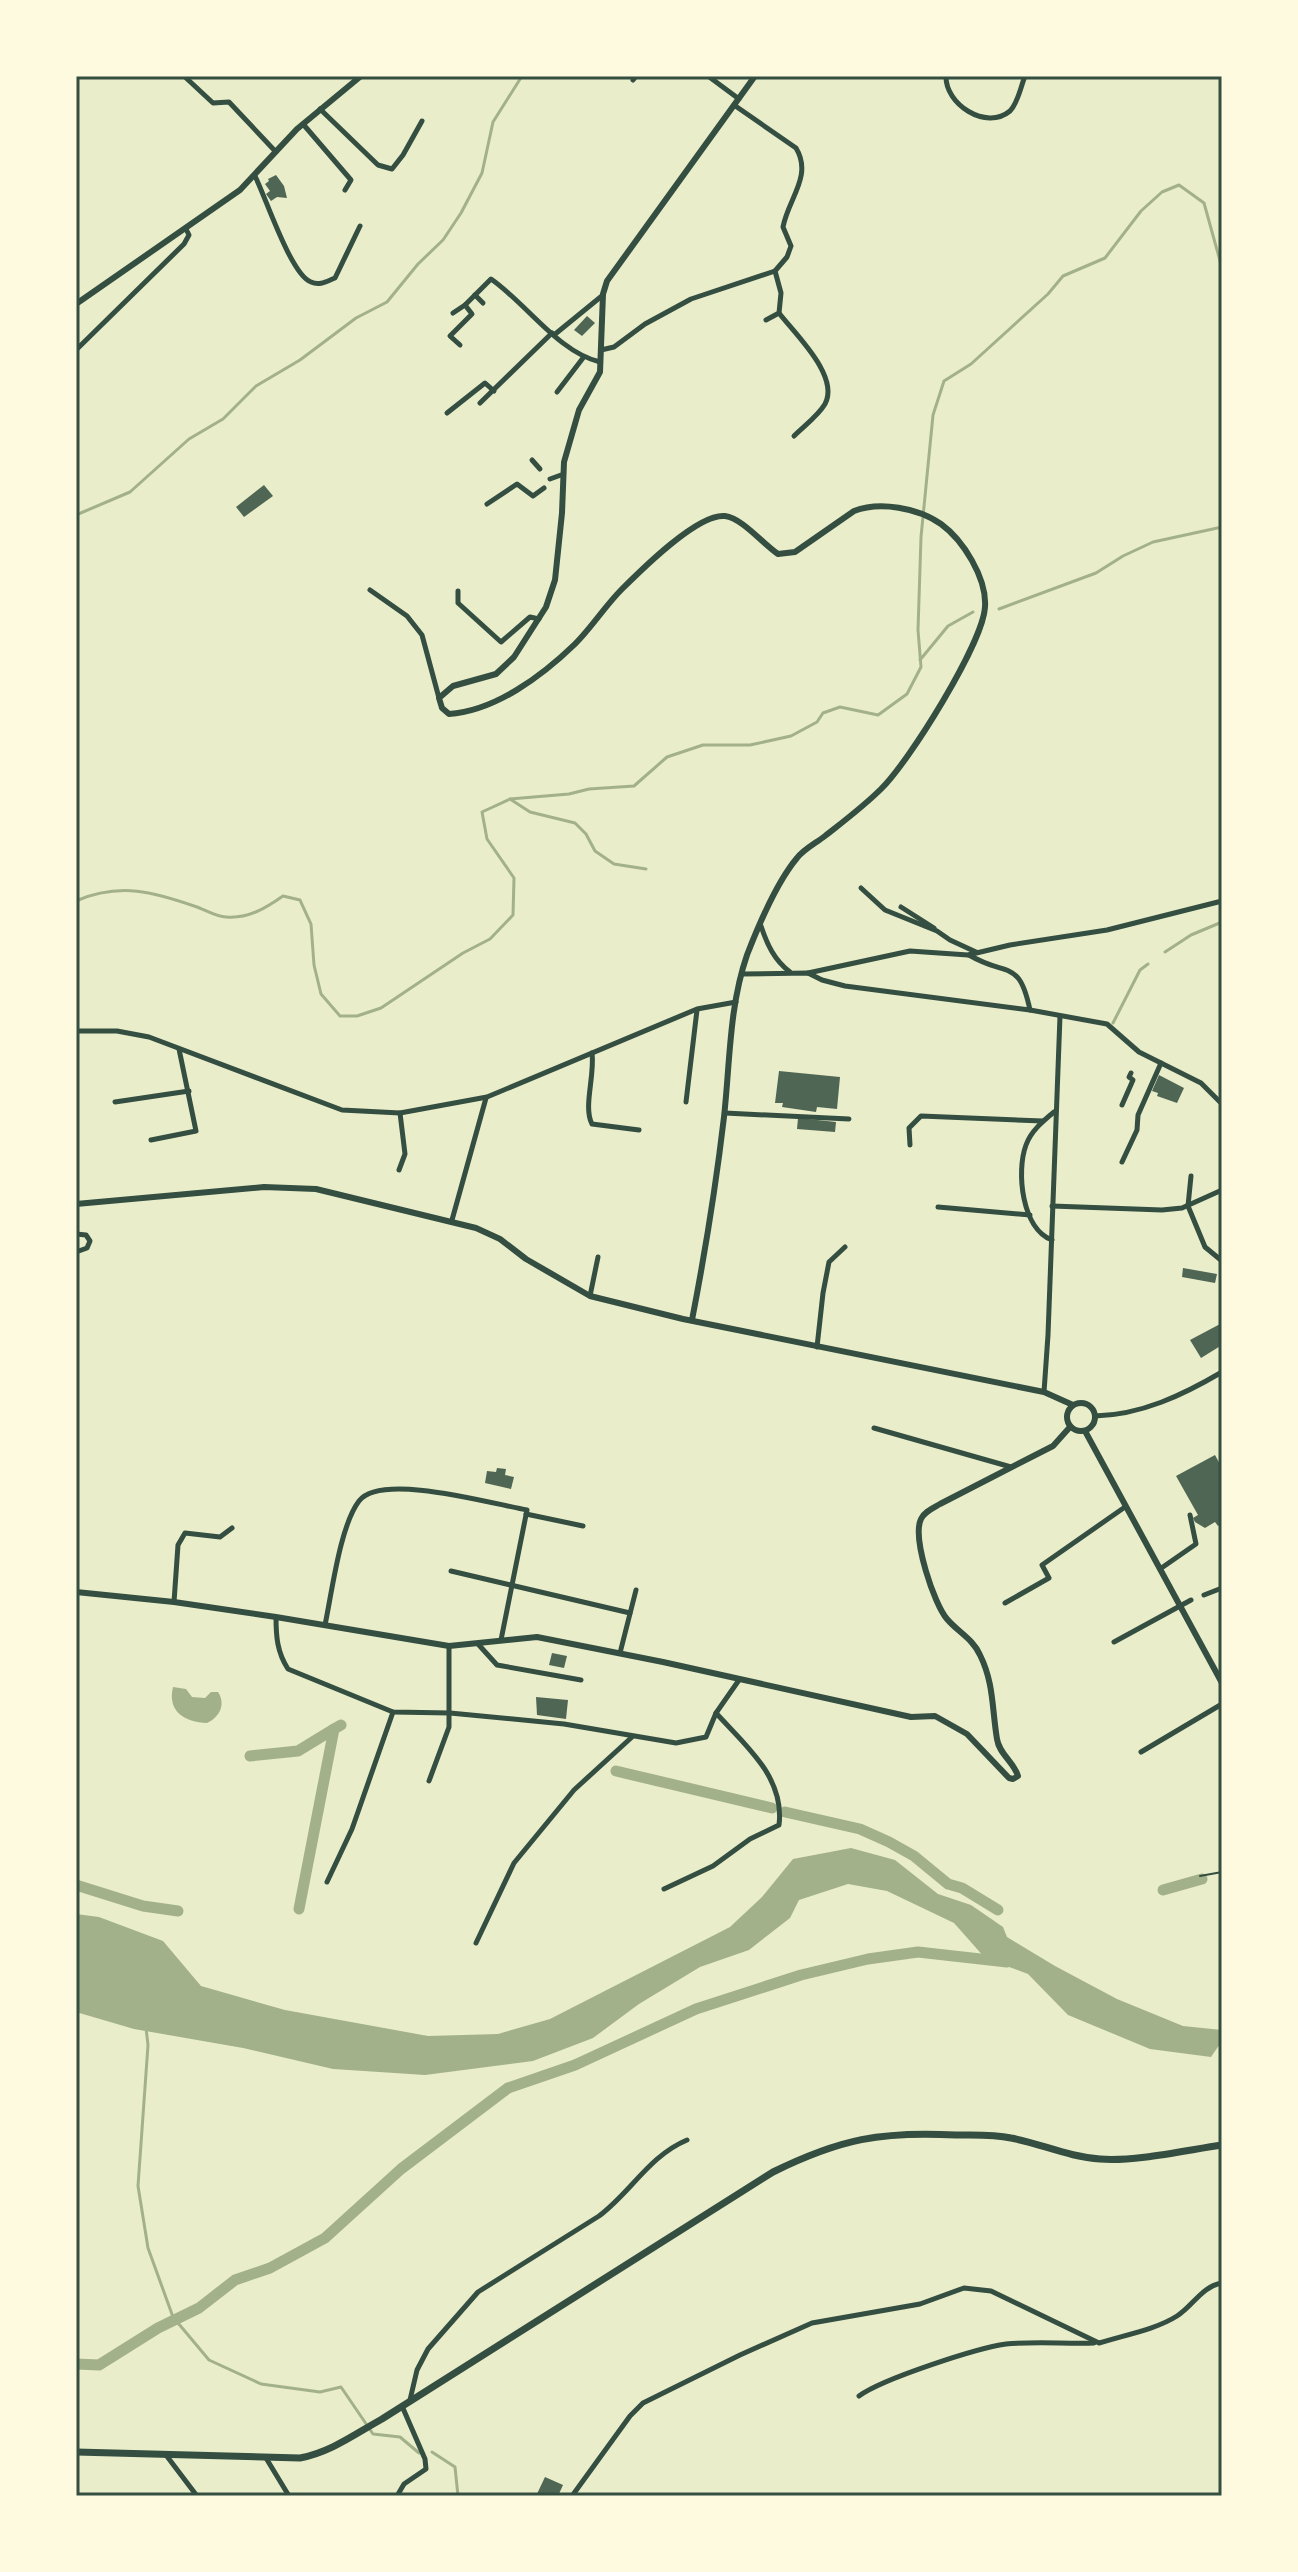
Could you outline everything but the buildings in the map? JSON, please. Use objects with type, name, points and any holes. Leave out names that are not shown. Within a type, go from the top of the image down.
[{"type":"main road","points":[[76,2452],[300,2458],[314,2455],[373,2424],[762,2178],[814,2152],[866,2136],[902,2133],[1009,2137],[1069,2156],[1104,2160],[1222,2145]]},
{"type":"street","points":[[184,76],[213,103],[229,102],[276,153]]},
{"type":"street","points":[[76,304],[240,190],[303,124],[360,76]]},
{"type":"street","points":[[601,350],[614,347],[645,324],[691,299],[775,271],[791,246],[783,227],[804,174],[803,158],[796,148],[708,76]]},
{"type":"street","points":[[439,698],[453,686],[496,674],[514,657],[546,607],[555,580],[562,513],[561,475],[579,410],[600,372],[603,294],[607,281],[755,76]]},
{"type":"street","points":[[946,76],[949,95],[957,105],[990,118],[1013,107],[1025,76]]},
{"type":"street","points":[[320,109],[378,165],[392,169],[422,121]]},
{"type":"street","points":[[303,124],[351,180],[345,190]]},
{"type":"street","points":[[255,176],[293,264],[310,282],[318,284],[335,278],[360,226]]},
{"type":"street","points":[[76,350],[184,244],[189,235],[186,229]]},
{"type":"street","points":[[775,271],[781,293],[779,313],[810,349],[828,388],[826,403],[794,436]]},
{"type":"street","points":[[453,313],[491,279],[515,296],[553,334],[583,358],[600,362]]},
{"type":"street","points":[[480,403],[553,334],[603,294]]},
{"type":"street","points":[[475,295],[483,303]]},
{"type":"street","points":[[460,345],[450,336],[472,314],[465,305]]},
{"type":"street","points":[[766,320],[779,313]]},
{"type":"street","points":[[557,392],[583,358]]},
{"type":"street","points":[[447,413],[485,383],[494,391]]},
{"type":"street","points":[[532,460],[547,474],[561,475]]},
{"type":"street","points":[[487,504],[517,484],[533,496],[544,488]]},
{"type":"street","points":[[370,590],[407,616],[422,635],[442,708],[449,714],[464,713],[523,685],[576,643],[621,590],[666,548],[702,523],[722,515],[737,520],[762,544],[778,554],[795,552],[864,507],[882,506],[911,511],[932,518],[949,530],[968,555],[982,583],[986,602],[980,632],[909,755],[883,787],[856,812],[798,856],[780,882],[747,955],[736,1001],[712,1213],[692,1320]]},
{"type":"street","points":[[458,591],[458,603],[501,642],[530,617],[539,619]]},
{"type":"street","points":[[861,888],[885,910],[937,931]]},
{"type":"street","points":[[742,974],[808,973],[910,951],[968,955],[1010,945],[1107,930],[1222,901]]},
{"type":"street","points":[[901,907],[950,940],[977,953]]},
{"type":"street","points":[[761,926],[780,965],[790,973]]},
{"type":"street","points":[[968,955],[989,967],[1014,972],[1021,978],[1030,1010]]},
{"type":"street","points":[[808,973],[845,986],[1030,1010],[1107,1024],[1138,1055],[1201,1083],[1222,1104]]},
{"type":"street","points":[[76,1031],[117,1031],[149,1037],[342,1110],[400,1113],[487,1097],[697,1009],[736,1001]]},
{"type":"street","points":[[686,1102],[697,1009]]},
{"type":"street","points":[[1044,1392],[1060,1016]]},
{"type":"street","points":[[151,1140],[196,1131],[179,1049]]},
{"type":"street","points":[[592,1053],[594,1070],[587,1115],[592,1124],[639,1130]]},
{"type":"street","points":[[1122,1162],[1161,1063]]},
{"type":"street","points":[[1122,1105],[1133,1080],[1129,1077],[1131,1073]]},
{"type":"street","points":[[115,1102],[189,1091]]},
{"type":"street","points":[[452,1220],[487,1097]]},
{"type":"street","points":[[1052,1240],[1046,1238],[1024,1202],[1022,1165],[1031,1134],[1055,1111]]},
{"type":"street","points":[[399,1170],[405,1154],[400,1113]]},
{"type":"street","points":[[725,1113],[849,1119]]},
{"type":"street","points":[[910,1145],[909,1128],[921,1116],[1043,1121]]},
{"type":"street","points":[[1191,1176],[1188,1206],[1205,1247],[1222,1261]]},
{"type":"street","points":[[76,1204],[264,1187],[316,1189],[452,1220],[500,1239],[526,1259],[590,1296],[817,1347],[1044,1392],[1073,1405],[1087,1404],[1095,1416],[1093,1425],[1085,1431],[1070,1427],[1066,1418],[1073,1405]]},
{"type":"street","points":[[1052,1206],[1162,1210],[1188,1206],[1222,1190]]},
{"type":"street","points":[[938,1207],[1030,1215]]},
{"type":"street","points":[[76,1234],[86,1235],[90,1241],[87,1248],[76,1252]]},
{"type":"street","points":[[817,1347],[829,1262],[845,1247]]},
{"type":"street","points":[[590,1296],[598,1257]]},
{"type":"street","points":[[1095,1416],[1133,1412],[1190,1390],[1222,1372]]},
{"type":"street","points":[[76,1592],[174,1602],[449,1646],[537,1637],[620,1653],[911,1717],[935,1716],[967,1734],[1013,1779],[1018,1776],[1015,1768],[1005,1758],[997,1742],[993,1693],[979,1651],[941,1611],[922,1554],[921,1520],[927,1512],[1053,1446],[1070,1427]]},
{"type":"street","points":[[874,1428],[1012,1468]]},
{"type":"street","points":[[1085,1431],[1222,1683]]},
{"type":"street","points":[[325,1625],[348,1521],[361,1498],[371,1490],[414,1489],[527,1510],[501,1640]]},
{"type":"street","points":[[1005,1603],[1049,1578],[1042,1565],[1125,1507]]},
{"type":"street","points":[[526,1514],[583,1526]]},
{"type":"street","points":[[1160,1569],[1196,1544],[1190,1515]]},
{"type":"street","points":[[174,1602],[178,1545],[185,1533],[220,1537],[232,1528]]},
{"type":"street","points":[[451,1571],[630,1613]]},
{"type":"street","points":[[1204,1595],[1222,1588]]},
{"type":"street","points":[[620,1653],[636,1590]]},
{"type":"street","points":[[1114,1642],[1191,1600]]},
{"type":"street","points":[[276,1617],[276,1641],[288,1669],[393,1712],[450,1713],[564,1724],[676,1743],[706,1737],[716,1713],[739,1680]]},
{"type":"street","points":[[478,1644],[497,1665],[581,1680]]},
{"type":"street","points":[[429,1781],[449,1727],[449,1646]]},
{"type":"street","points":[[1141,1752],[1222,1704]]},
{"type":"street","points":[[327,1882],[352,1829],[393,1712]]},
{"type":"street","points":[[664,1889],[713,1866],[750,1839],[779,1825],[780,1812],[773,1785],[761,1762],[716,1713]]},
{"type":"street","points":[[476,1943],[514,1863],[523,1851],[574,1790],[632,1736]]},
{"type":"street","points":[[410,2400],[417,2370],[428,2349],[478,2292],[613,2206],[666,2149],[687,2140]]},
{"type":"street","points":[[859,2396],[904,2376],[1002,2345],[1029,2342],[1099,2343],[1148,2328],[1177,2316],[1212,2284],[1222,2283]]},
{"type":"street","points":[[572,2496],[630,2416],[643,2403],[812,2323],[920,2304],[964,2288],[991,2291],[1099,2343]]},
{"type":"street","points":[[397,2496],[404,2484],[426,2469],[425,2459],[402,2405]]},
{"type":"street","points":[[166,2455],[197,2496]]},
{"type":"street","points":[[265,2457],[289,2496]]},
{"type":"path","points":[[1200,1876],[1222,1872]]},
{"type":"shaded area","points":[[173,1687],[186,1689],[192,1697],[205,1698],[211,1692],[218,1692],[221,1706],[218,1714],[207,1723],[185,1718],[175,1709]]},
{"type":"shaded area","points":[[851,1848],[895,1860],[938,1894],[971,1905],[1003,1927],[1007,1937],[1117,1999],[1183,2026],[1222,2030],[1222,2041],[1211,2057],[1150,2049],[1068,2015],[1028,1974],[985,1958],[954,1923],[887,1891],[848,1884],[799,1900],[790,1918],[749,1950],[700,1967],[639,2004],[593,2038],[533,2061],[425,2075],[333,2069],[243,2048],[134,2029],[76,2012],[76,1914],[99,1917],[163,1941],[201,1986],[285,2010],[428,2036],[498,2034],[550,2019],[730,1927],[762,1897],[793,1859]]},
{"type":"waterway","points":[[76,515],[130,492],[189,439],[223,419],[256,386],[300,360],[356,318],[387,302],[418,264],[443,240],[461,213],[482,173],[493,122],[522,76]]},
{"type":"waterway","points":[[76,901],[107,892],[137,891],[166,897],[219,916],[234,917],[256,912],[283,896],[300,900],[311,924],[314,965],[321,994],[340,1016],[357,1016],[381,1008],[463,953],[490,939],[513,915],[514,878],[487,839],[482,812],[510,799],[634,786],[667,757],[703,745],[750,745],[791,736],[817,722],[823,713],[840,707],[878,715],[907,694],[921,667],[918,630],[921,537],[933,415],[944,381],[971,364],[1048,294],[1063,276],[1105,258],[1141,211],[1162,192],[1179,185],[1204,203],[1222,268]]},
{"type":"waterway","points":[[999,609],[1096,573],[1153,542],[1222,527]]},
{"type":"waterway","points":[[920,660],[948,626],[973,612]]},
{"type":"waterway","points":[[510,799],[530,812],[575,823],[586,834],[595,851],[614,864],[646,869]]},
{"type":"waterway","points":[[1165,952],[1191,935],[1222,922]]},
{"type":"waterway","points":[[1113,1023],[1140,970],[1148,964]]},
{"type":"waterway","points":[[299,1909],[334,1729],[341,1725]]},
{"type":"waterway","points":[[250,1756],[298,1751],[334,1729]]},
{"type":"waterway","points":[[616,1771],[772,1808]]},
{"type":"waterway","points":[[785,1812],[860,1829],[889,1842],[914,1856],[948,1884],[962,1888],[998,1910]]},
{"type":"waterway","points":[[1163,1890],[1202,1879]]},
{"type":"waterway","points":[[76,1885],[143,1906],[178,1911]]},
{"type":"waterway","points":[[76,2364],[99,2365],[158,2328],[199,2308],[235,2280],[270,2268],[325,2238],[401,2169],[508,2088],[575,2065],[696,2009],[801,1975],[868,1959],[918,1952],[1007,1962]]},
{"type":"waterway","points":[[146,2028],[148,2045],[138,2186],[148,2248],[173,2317],[209,2360],[261,2384],[320,2392],[341,2387],[373,2434],[400,2437],[419,2453]]},
{"type":"waterway","points":[[432,2452],[455,2467],[458,2496]]}]
